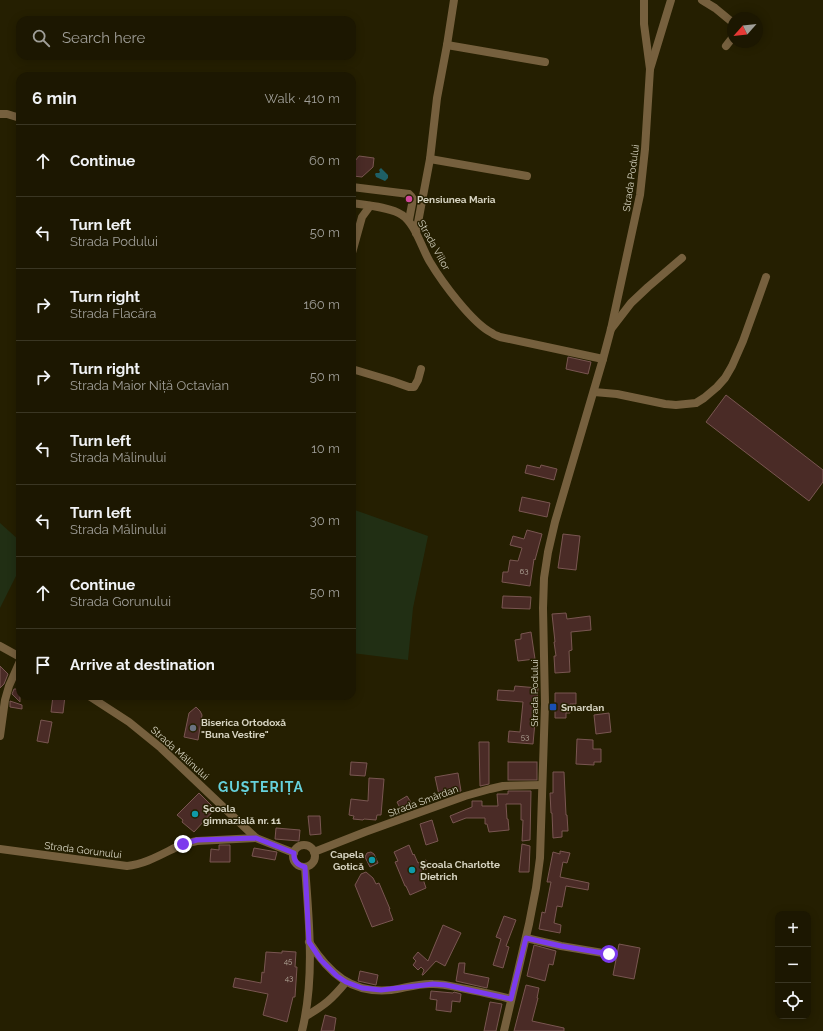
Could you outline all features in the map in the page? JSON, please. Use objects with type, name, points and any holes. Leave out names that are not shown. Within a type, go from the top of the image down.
[{"type":"street","points":[[416,233],[430,158],[437,98],[454,0]]},
{"type":"street","points":[[644,0],[644,24],[650,69]]},
{"type":"street","name":"Strada Podului","points":[[504,1031],[536,888],[541,842],[545,704],[543,608],[544,578],[548,552],[555,522],[594,392],[611,329],[640,195],[646,149],[650,69],[671,0]]},
{"type":"street","points":[[702,0],[727,18]]},
{"type":"street","points":[[447,45],[545,62]]},
{"type":"street","points":[[0,114],[16,117]]},
{"type":"street","points":[[430,158],[527,176]]},
{"type":"street","points":[[356,187],[409,194],[413,199],[409,220]]},
{"type":"street","name":"Strada Viilor","points":[[356,204],[396,211],[409,220],[430,262],[445,284],[462,307],[481,326],[491,333],[500,337],[603,359]]},
{"type":"street","points":[[356,239],[362,217],[370,206]]},
{"type":"street","points":[[611,329],[631,303],[682,258]]},
{"type":"street","points":[[594,392],[617,394],[676,405],[696,403],[704,398],[725,378],[732,366],[743,341],[766,277]]},
{"type":"street","points":[[356,370],[409,387],[414,387],[421,369]]},
{"type":"street","points":[[0,646],[16,655]]},
{"type":"street","points":[[0,736],[5,700],[16,670]]},
{"type":"street","name":"Strada Mălinului","points":[[96,700],[130,722],[161,748],[256,838],[294,853]]},
{"type":"street","name":"Strada Smârdan","points":[[314,852],[465,796],[503,786],[542,786]]},
{"type":"street","name":"Strada Gorunului","points":[[0,849],[127,866],[144,862],[183,844],[197,840],[256,838]]},
{"type":"street","points":[[306,846],[314,852],[315,856],[311,865],[305,867],[298,865],[294,853],[299,847],[306,846]]},
{"type":"street","points":[[302,1031],[306,1016],[308,991],[309,942],[305,867]]},
{"type":"street","points":[[526,938],[561,946],[609,954]]},
{"type":"street","points":[[309,942],[325,965],[337,976],[346,982],[362,988],[381,990],[433,984],[446,985],[511,999]]},
{"type":"street","points":[[306,1016],[328,1003],[346,982]]},
{"type":"green space","points":[[356,510],[428,536],[413,608],[408,660],[356,654]]},
{"type":"green space","points":[[0,523],[16,537],[16,576],[0,608]]},
{"type":"water","points":[[381,168],[388,175],[388,178],[385,181],[376,177],[375,174],[380,172],[379,170]]},
{"type":"building","points":[[359,156],[374,158],[373,167],[362,177],[356,176],[356,160]]},
{"type":"building","points":[[568,357],[591,362],[588,374],[566,369]]},
{"type":"building","points":[[726,395],[823,470],[823,482],[809,501],[706,422]]},
{"type":"building","points":[[527,465],[540,468],[541,465],[557,469],[554,480],[525,473]]},
{"type":"building","points":[[522,497],[550,503],[547,517],[519,511]]},
{"type":"building","points":[[527,530],[542,534],[535,560],[534,559],[530,586],[502,582],[503,572],[508,572],[510,560],[518,561],[522,548],[510,545],[513,536],[524,539]]},
{"type":"building","points":[[563,534],[580,536],[576,570],[558,568]]},
{"type":"building","points":[[503,596],[531,597],[530,609],[502,608]]},
{"type":"building","points":[[566,613],[567,619],[590,616],[591,630],[571,632],[572,650],[569,651],[570,672],[555,673],[554,656],[556,656],[552,614]]},
{"type":"building","points":[[531,632],[535,659],[518,661],[515,640],[521,639],[521,634]]},
{"type":"building","points":[[0,666],[8,674],[4,684],[0,688]]},
{"type":"building","points":[[515,686],[538,688],[533,744],[508,742],[509,731],[520,732],[523,702],[497,700],[498,690],[514,691]]},
{"type":"building","points":[[14,689],[16,689],[16,698],[12,694]]},
{"type":"building","points":[[555,693],[576,693],[576,704],[570,704],[570,713],[566,713],[566,718],[555,718]]},
{"type":"building","points":[[52,700],[65,700],[63,713],[51,712]]},
{"type":"building","points":[[10,701],[22,705],[22,709],[10,707]]},
{"type":"building","name":"Biserica Ortodoxă \"Buna Vestire\"","points":[[196,707],[202,715],[198,740],[184,737],[189,713]]},
{"type":"building","points":[[609,713],[611,732],[596,734],[594,715]]},
{"type":"building","points":[[41,720],[52,722],[48,743],[37,741]]},
{"type":"building","points":[[577,739],[593,740],[593,749],[601,749],[601,762],[594,762],[594,765],[576,764]]},
{"type":"building","points":[[479,742],[489,742],[489,784],[480,786]]},
{"type":"building","points":[[351,762],[367,763],[365,776],[350,775]]},
{"type":"building","points":[[508,762],[537,762],[537,780],[508,780]]},
{"type":"building","points":[[553,772],[564,772],[568,831],[562,831],[562,837],[553,838],[550,793],[553,793]]},
{"type":"building","points":[[458,773],[461,791],[439,795],[435,777]]},
{"type":"building","points":[[369,778],[384,779],[381,815],[377,815],[376,820],[353,819],[354,816],[349,815],[351,799],[368,801]]},
{"type":"building","points":[[508,791],[531,791],[530,840],[522,841],[523,820],[521,820],[521,804],[506,804],[509,830],[489,832],[487,824],[485,824],[485,818],[466,818],[453,823],[450,816],[472,807],[472,801],[482,801],[482,806],[498,806],[497,794],[508,794]]},
{"type":"building","name":"Școala gimnazială nr. 11","points":[[199,793],[215,809],[194,832],[182,822],[183,820],[177,815]]},
{"type":"building","points":[[407,796],[412,804],[401,810],[397,802]]},
{"type":"building","points":[[308,816],[320,816],[321,834],[310,835]]},
{"type":"building","points":[[432,820],[438,841],[426,845],[420,824]]},
{"type":"building","points":[[276,828],[300,830],[299,841],[275,839]]},
{"type":"building","points":[[522,844],[530,846],[529,872],[519,872]]},
{"type":"building","points":[[219,845],[230,845],[230,862],[210,862],[211,849],[219,850]]},
{"type":"building","name":"Școala Charlotte Dietrich","points":[[409,845],[418,863],[426,860],[429,868],[421,871],[426,888],[410,895],[395,862],[398,861],[394,852]]},
{"type":"building","points":[[254,848],[277,852],[275,860],[252,856]]},
{"type":"building","points":[[560,851],[570,853],[567,863],[563,862],[560,877],[589,883],[588,890],[566,886],[562,907],[557,906],[554,923],[561,925],[560,933],[539,929],[542,912],[545,913],[551,882],[547,882],[553,852],[560,854]]},
{"type":"building","name":"Capela Gotică","points":[[371,852],[374,854],[378,863],[370,867],[365,857],[367,853]]},
{"type":"building","points":[[366,872],[373,878],[376,884],[379,883],[393,920],[372,927],[355,885],[361,874]]},
{"type":"building","points":[[504,916],[516,920],[506,946],[509,947],[503,968],[493,965],[501,939],[496,937]]},
{"type":"building","points":[[443,925],[461,933],[445,966],[436,961],[422,975],[424,970],[421,967],[418,970],[413,965],[416,961],[413,958],[418,952],[428,961]]},
{"type":"building","points":[[619,944],[640,948],[634,979],[613,975]]},
{"type":"building","points":[[534,945],[556,951],[553,965],[549,964],[545,981],[527,976]]},
{"type":"building","points":[[282,951],[296,952],[295,967],[297,967],[295,997],[293,997],[287,1022],[263,1015],[268,994],[233,987],[235,978],[261,983],[262,972],[264,973],[266,952],[282,953]]},
{"type":"building","points":[[459,963],[465,963],[464,973],[489,978],[487,988],[456,981]]},
{"type":"building","points":[[360,971],[378,975],[376,985],[358,981]]},
{"type":"building","points":[[526,985],[539,988],[532,1021],[564,1028],[564,1031],[514,1031]]},
{"type":"building","points":[[431,991],[454,992],[461,994],[460,1002],[452,1001],[451,1012],[436,1010],[437,1000],[430,999]]},
{"type":"building","points":[[490,1002],[502,1004],[496,1031],[484,1031]]},
{"type":"building","points":[[325,1015],[336,1018],[334,1031],[321,1031]]},
{"type":"place","name":"Pensiunea Maria","points":[[409,199]]},
{"type":"place","name":"Smardan","points":[[553,707]]},
{"type":"place","name":"Biserica Ortodoxă \"Buna Vestire\"","points":[[193,728]]},
{"type":"place","name":"Școala gimnazială nr. 11","points":[[195,814]]},
{"type":"place","name":"Capela Gotică","points":[[372,860]]},
{"type":"place","name":"Școala Charlotte Dietrich","points":[[412,870]]},
{"type":"district","name":"GUȘTERIȚA","points":[[261,787]]},
{"type":"route","points":[[183,844],[197,840],[256,838],[294,853],[294,859],[298,865],[305,867],[309,942],[330,970],[346,982],[362,988],[390,990],[433,984],[446,985],[511,999],[526,938],[561,946],[609,954]]}]
